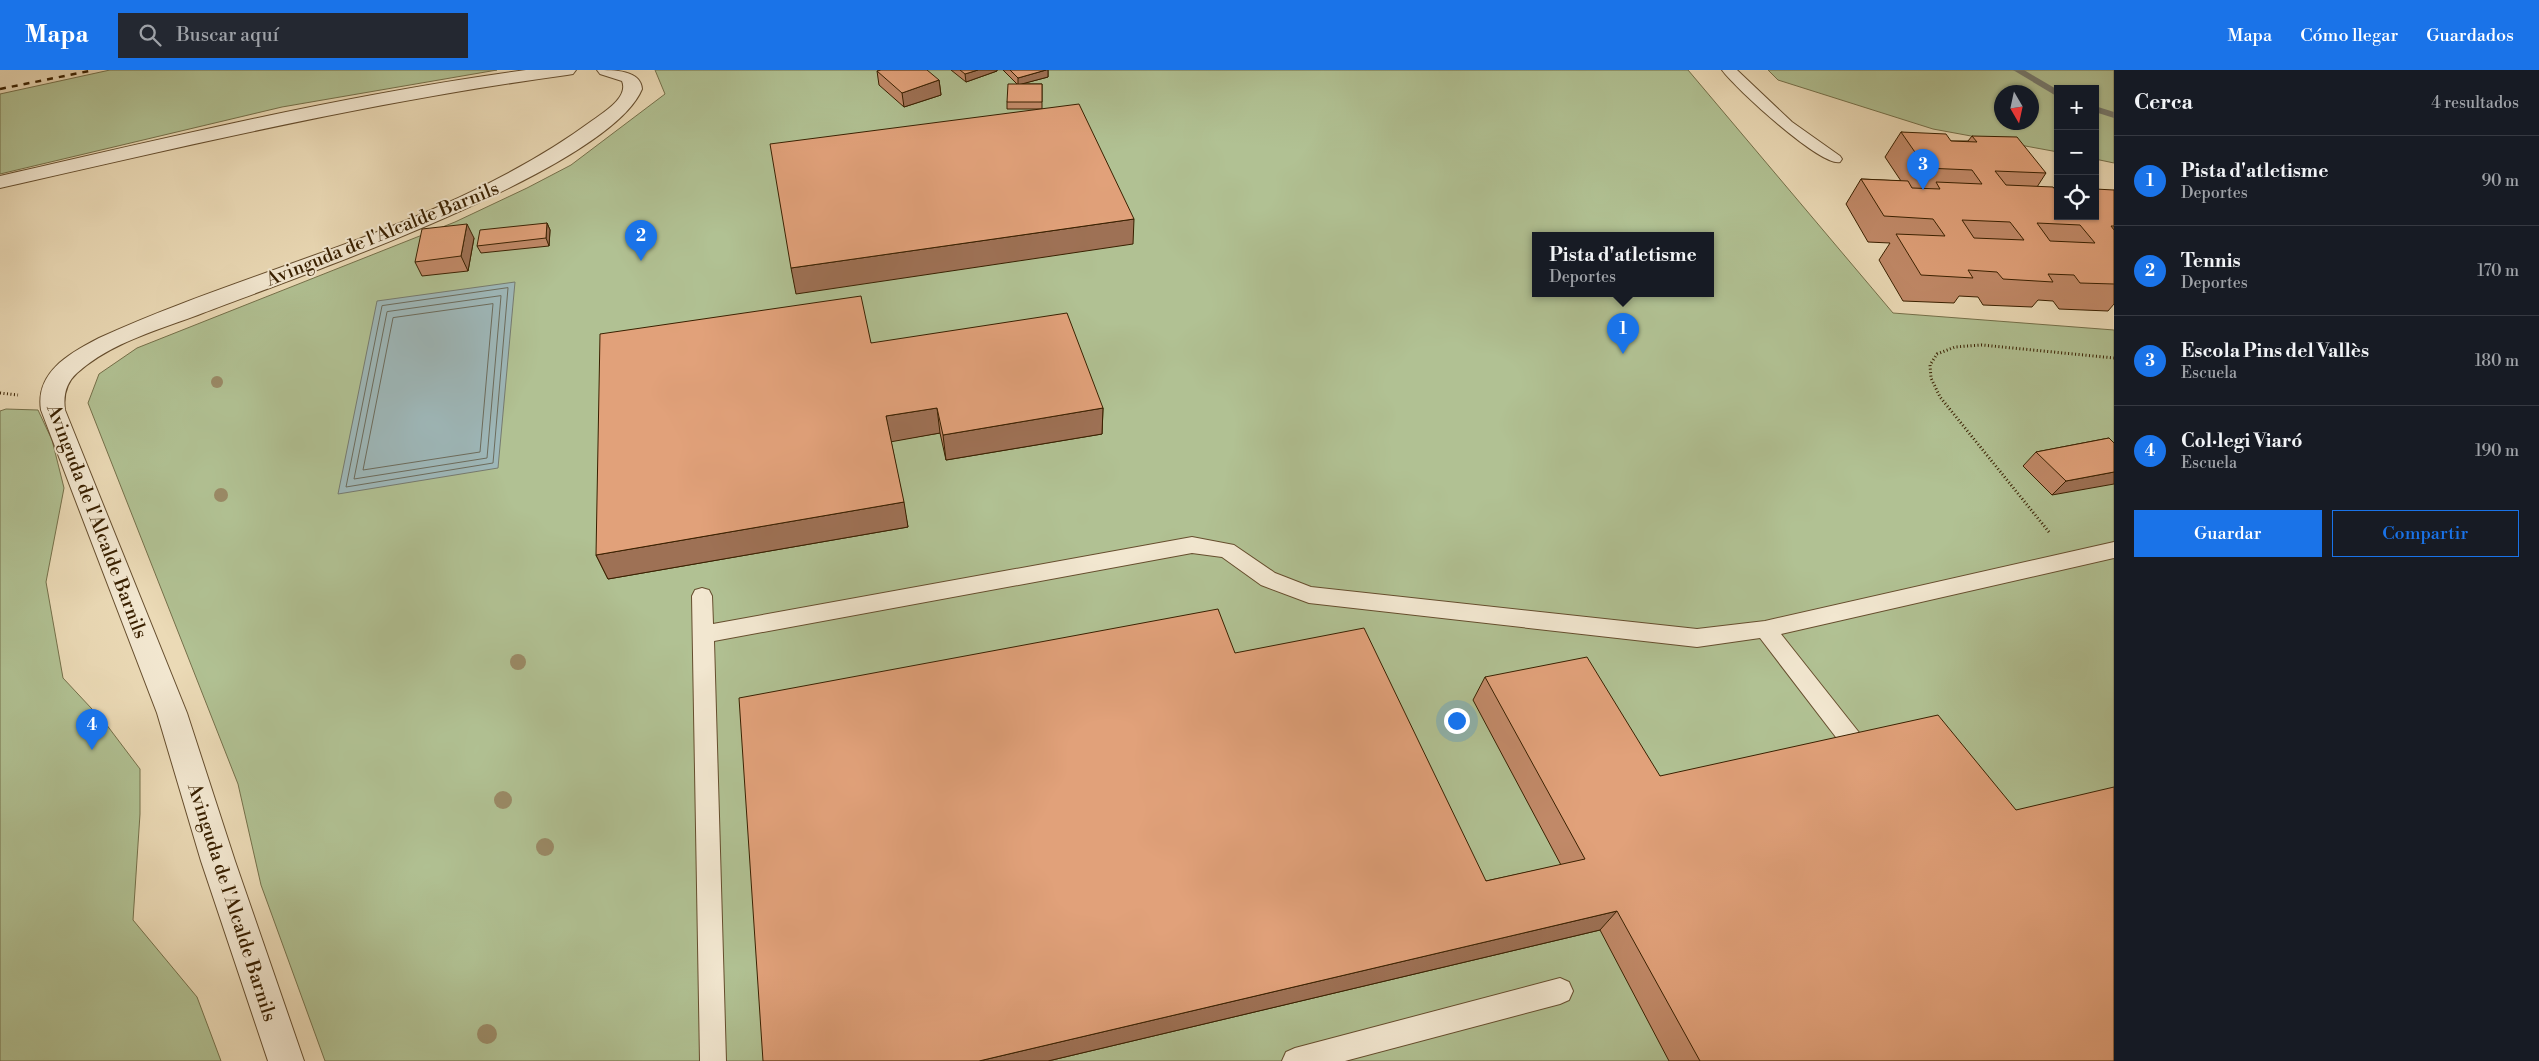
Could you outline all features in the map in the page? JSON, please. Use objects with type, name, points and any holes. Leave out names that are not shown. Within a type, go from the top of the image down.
[{"type":"street","points":[[0,182],[346,104],[451,85],[568,70]]},
{"type":"street","name":"Avinguda de l'Alcalde Barnils","points":[[286,1061],[218,861],[172,714],[53,410],[50,400],[53,388],[61,376],[74,363],[123,338],[420,220],[522,175],[592,131],[631,98],[634,89],[633,82],[626,75],[606,70]]},
{"type":"lane","points":[[1729,70],[1787,125],[1835,159]]},
{"type":"lane","points":[[703,634],[1192,545],[1226,550],[1268,579],[1309,595],[1697,638],[1765,629],[1876,606],[2114,550]]},
{"type":"lane","points":[[702,596],[713,1061]]},
{"type":"lane","points":[[1765,629],[1853,742]]},
{"type":"lane","points":[[1295,1061],[1560,992]]},
{"type":"path","points":[[2071,560],[1940,397],[1931,378],[1930,365],[1937,354],[1954,347],[1982,346],[2114,358]]},
{"type":"green space","points":[[110,70],[497,70],[282,107],[0,174],[0,94]]},
{"type":"green space","points":[[655,70],[1688,70],[1893,313],[2114,330],[2114,1061],[325,1061],[261,885],[238,784],[88,403],[99,374],[137,348],[455,222],[571,165],[665,94]]},
{"type":"green space","points":[[1768,70],[2114,70],[2114,163],[2099,160],[2099,85],[2054,85],[2054,151],[1933,129],[1778,80]]},
{"type":"green space","points":[[6,409],[38,410],[52,440],[64,488],[46,582],[63,678],[106,724],[140,769],[140,814],[133,920],[197,997],[221,1061],[0,1061],[0,411]]},
{"type":"water","points":[[515,282],[498,468],[338,494],[377,301]]},
{"type":"building","points":[[927,70],[939,80],[902,93],[877,71]]},
{"type":"building","points":[[960,70],[978,70],[965,74]]},
{"type":"building","points":[[1010,70],[1046,70],[1018,78]]},
{"type":"building","points":[[1008,84],[1042,84],[1042,102],[1007,102]]},
{"type":"building","points":[[1079,104],[1134,219],[791,268],[770,144]]},
{"type":"building","points":[[1901,132],[1946,134],[1951,141],[1977,142],[1972,136],[2017,137],[2046,173],[1995,171],[2006,185],[2053,187],[2054,220],[2099,220],[2099,189],[2114,190],[2114,226],[2111,226],[2114,230],[2114,284],[2080,283],[2074,275],[2048,274],[2053,282],[2003,279],[1997,272],[1968,270],[1973,278],[1921,275],[1896,234],[1945,236],[1933,219],[1884,216],[1861,179],[1908,181],[1912,188],[1940,189],[1936,182],[1982,184],[1972,170],[1926,168]],"holes":[[[1962,220],[2010,222],[2024,240],[1974,238]],[[2037,223],[2080,225],[2095,243],[2050,241]]]},
{"type":"building","points":[[547,223],[546,238],[477,246],[480,230]]},
{"type":"building","points":[[467,224],[461,256],[415,262],[422,229]]},
{"type":"building","points":[[861,296],[871,343],[1067,313],[1103,408],[943,435],[937,408],[886,416],[904,502],[596,555],[600,334]]},
{"type":"building","points":[[2109,438],[2114,443],[2114,472],[2066,481],[2036,452]]},
{"type":"building","points":[[1218,609],[1235,653],[1364,628],[1486,881],[1585,859],[1485,677],[1587,657],[1660,776],[1938,715],[2016,810],[2114,787],[2114,1061],[1700,1061],[1617,911],[979,1061],[763,1061],[739,698]]},
{"type":"waterway","points":[[2018,70],[2054,92]]},
{"type":"waterway","points":[[2099,110],[2114,115]]},
{"type":"railway","points":[[0,89],[94,70]]},
{"type":"place","name":"Escola Pins del Vallès","points":[[1923,190]]},
{"type":"place","name":"Tennis","points":[[641,261]]},
{"type":"place","name":"Pista d'atletisme","points":[[1623,354]]},
{"type":"place","name":"Col·legi Viaró","points":[[92,750]]}]
